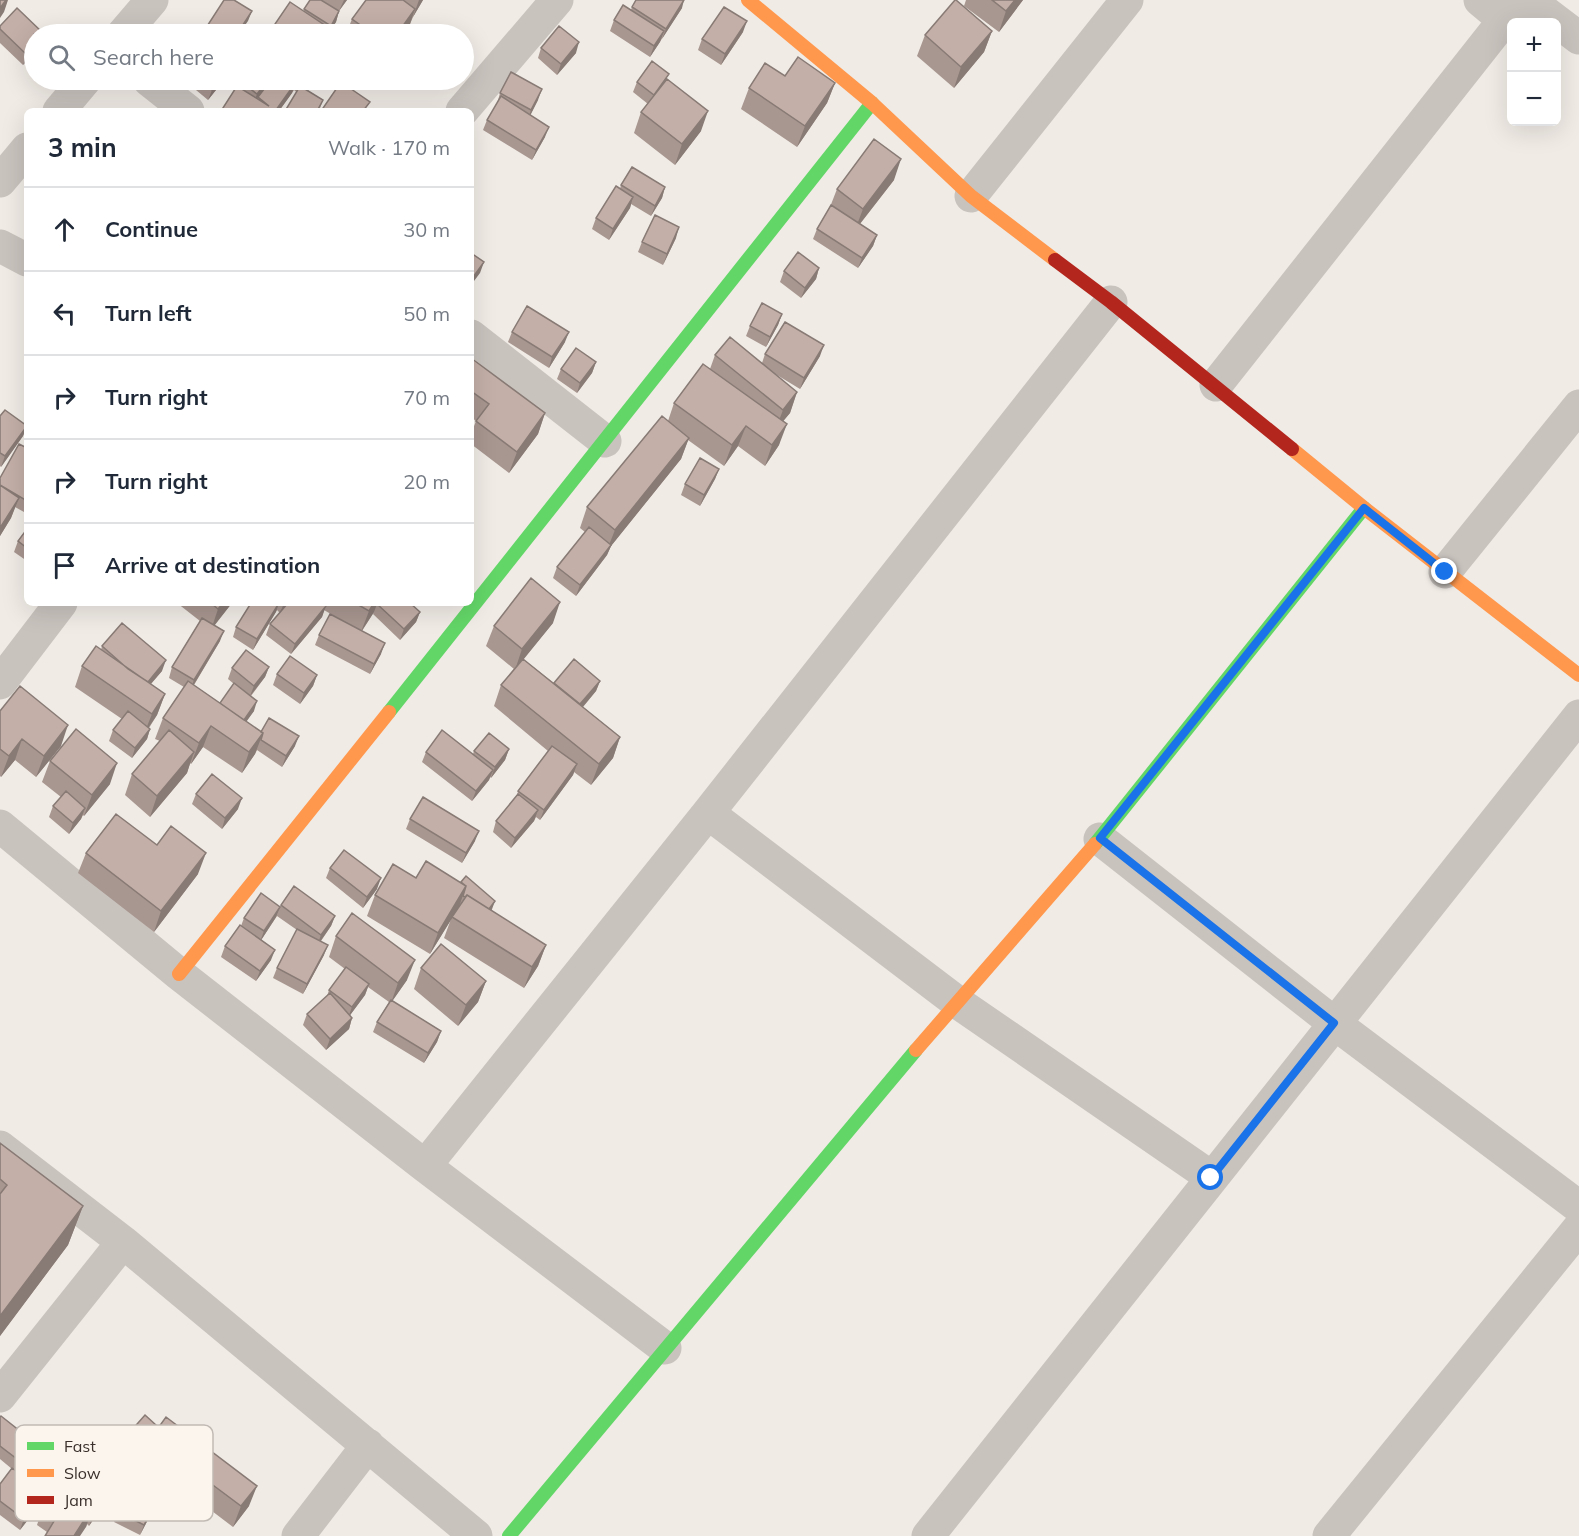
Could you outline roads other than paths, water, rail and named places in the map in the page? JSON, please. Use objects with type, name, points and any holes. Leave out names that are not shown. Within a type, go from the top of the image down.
[{"type":"street","points":[[132,24],[152,0]]},
{"type":"street","points":[[465,108],[557,0]]},
{"type":"street","points":[[748,0],[872,103],[971,196],[1111,302],[1216,385],[1364,508],[1579,675]]},
{"type":"street","points":[[971,196],[1127,0]]},
{"type":"street","points":[[1529,0],[1579,38]]},
{"type":"street","points":[[1216,385],[1501,7]]},
{"type":"street","points":[[62,108],[77,90]]},
{"type":"street","points":[[162,90],[184,108]]},
{"type":"street","points":[[474,605],[872,103]]},
{"type":"street","points":[[0,181],[24,153]]},
{"type":"street","points":[[0,246],[24,258]]},
{"type":"street","points":[[425,1166],[708,813],[1111,302]]},
{"type":"street","points":[[474,338],[605,441]]},
{"type":"street","points":[[1445,572],[1579,406]]},
{"type":"street","points":[[508,1536],[957,1002],[1100,838],[1364,508]]},
{"type":"street","points":[[0,683],[59,606]]},
{"type":"street","points":[[179,974],[473,606]]},
{"type":"street","points":[[932,1535],[1211,1178],[1579,716]]},
{"type":"street","points":[[708,813],[957,1002],[1211,1178]]},
{"type":"street","points":[[0,826],[179,974],[425,1166],[665,1348]]},
{"type":"street","points":[[1100,838],[1334,1023],[1579,1207]]},
{"type":"street","points":[[0,1147],[123,1242],[476,1536]]},
{"type":"street","points":[[1329,1536],[1579,1228]]},
{"type":"street","points":[[0,1396],[123,1242]]},
{"type":"street","points":[[298,1536],[368,1445]]}]
